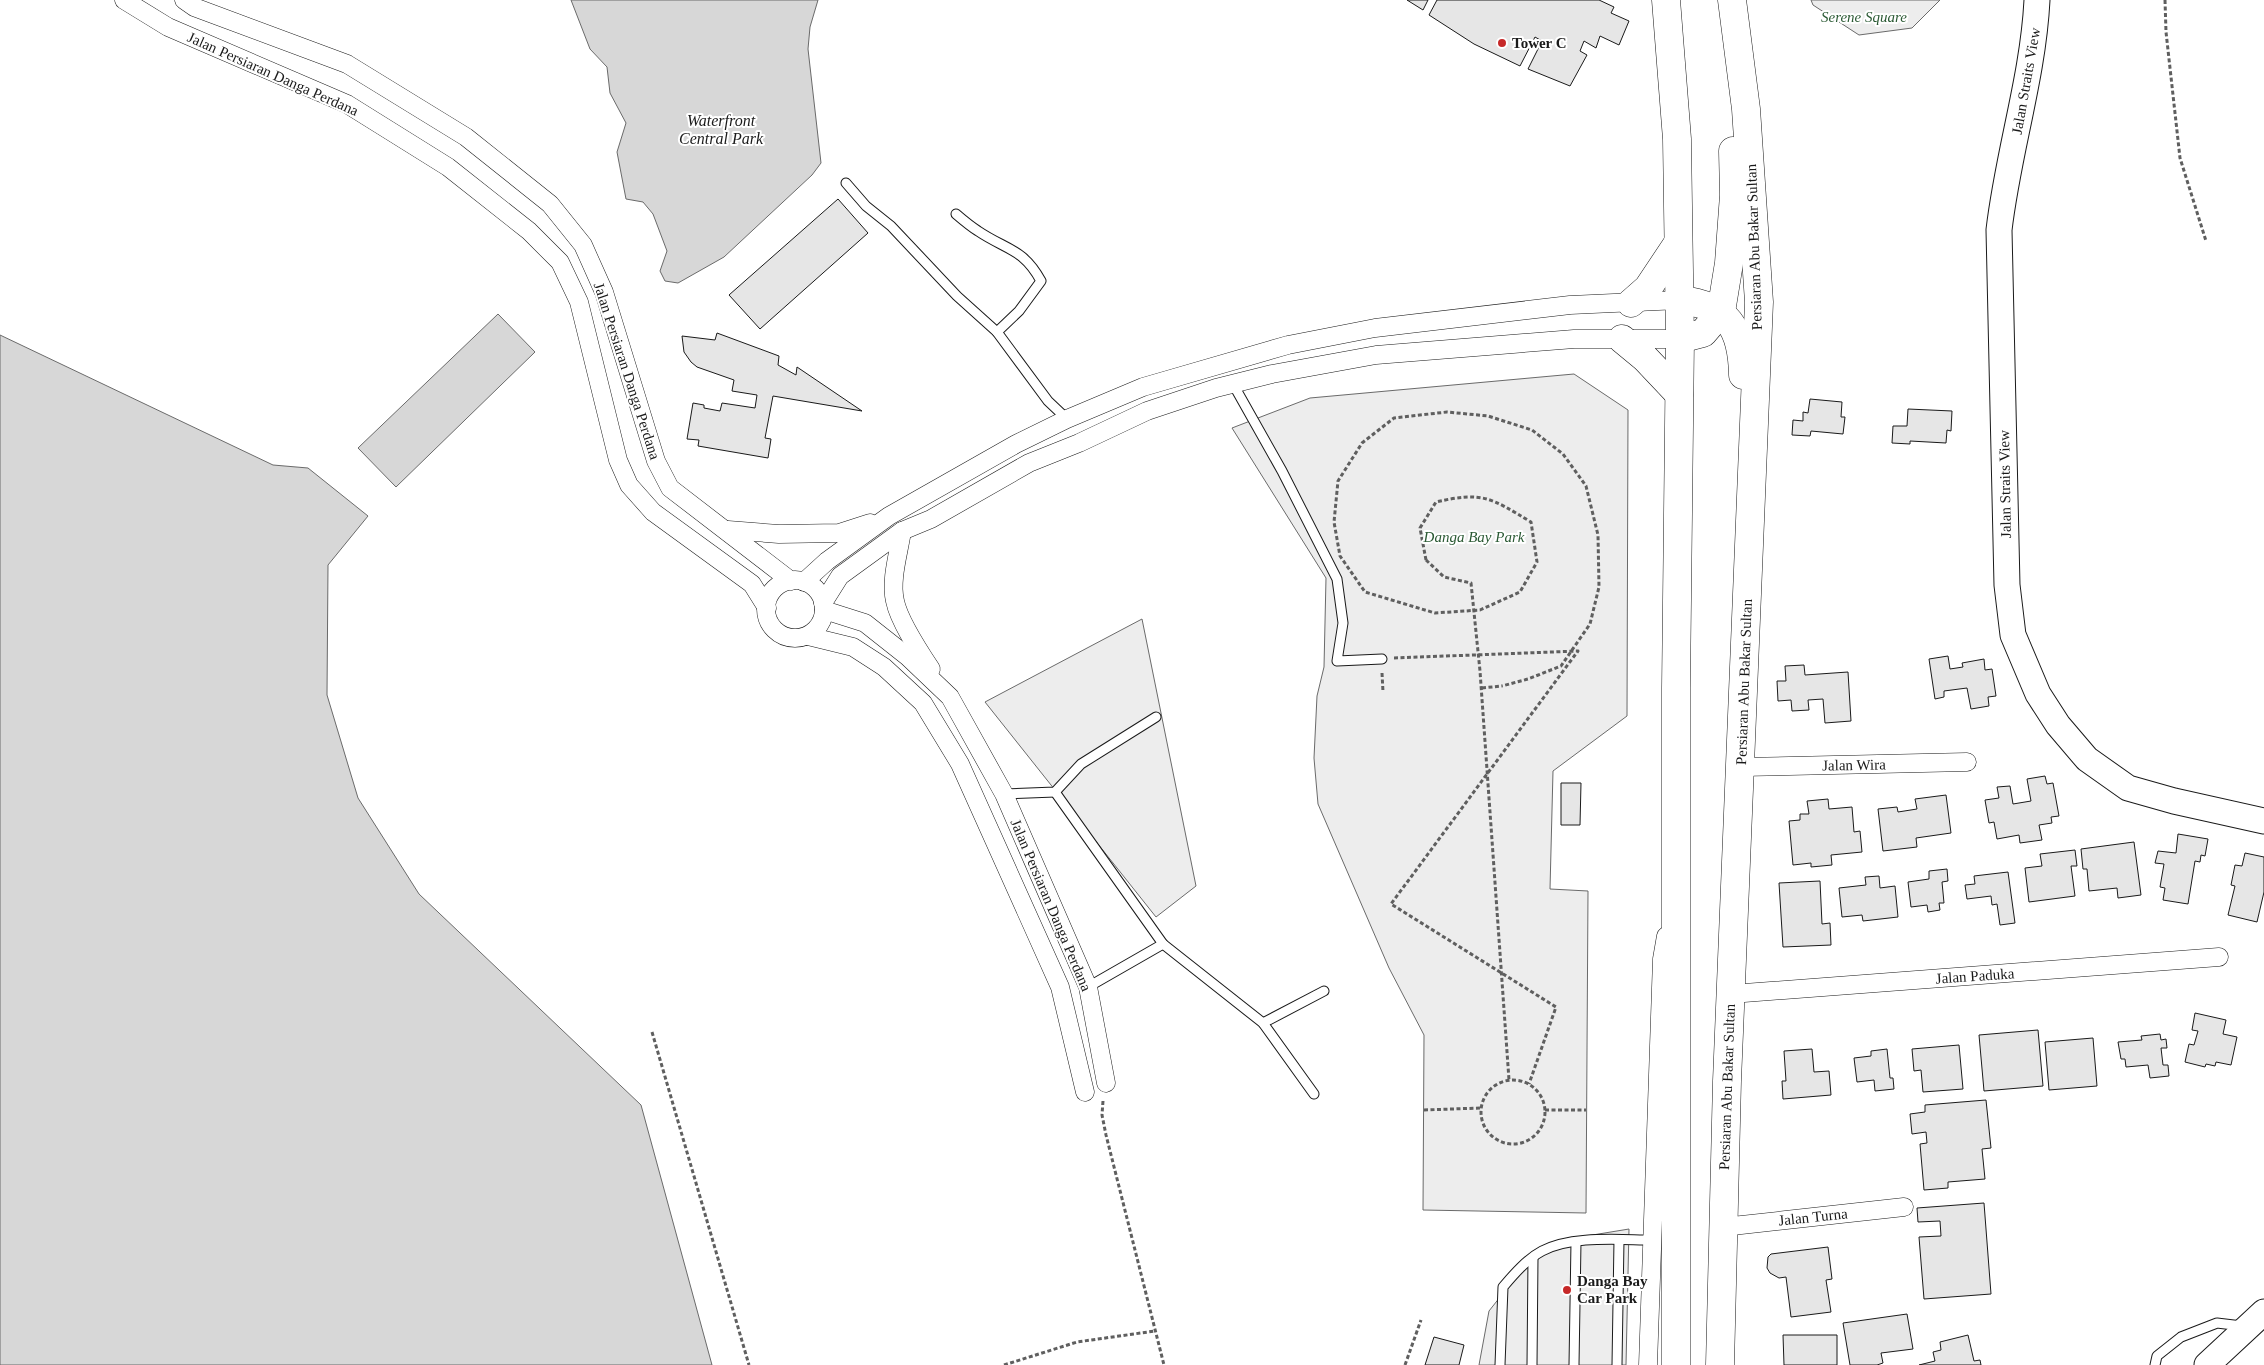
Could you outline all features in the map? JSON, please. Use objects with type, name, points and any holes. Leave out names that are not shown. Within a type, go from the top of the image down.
[{"type":"highway","points":[[1666,0],[1677,138],[1680,300],[1676,688],[1676,1365]]},
{"type":"highway","name":"Persiaran Abu Bakar Sultan","points":[[1720,1365],[1730,994],[1741,768],[1759,302],[1746,109],[1732,0]]},
{"type":"highway","points":[[1680,339],[1703,333],[1721,312],[1729,263],[1734,195],[1732,126],[1736,30]]},
{"type":"highway","points":[[1631,303],[1648,288],[1678,243]]},
{"type":"highway","points":[[1680,300],[1701,302],[1721,312],[1738,334],[1743,363],[1749,562]]},
{"type":"highway","points":[[1622,339],[1645,358],[1679,394]]},
{"type":"street","name":"Jalan Persiaran Danga Perdana","points":[[124,0],[168,27],[347,104],[448,167],[529,231],[560,262],[579,302],[618,460],[630,485],[653,512],[752,584],[766,608]]},
{"type":"street","name":"Jalan Persiaran Danga Perdana","points":[[184,0],[194,7],[346,64],[466,138],[550,204],[583,245],[604,292],[656,461],[666,482],[670,488],[693,508],[798,581]]},
{"type":"street","name":"Jalan Straits View","points":[[2037,0],[2027,80],[2004,188],[1999,230],[2007,585],[2014,635],[2038,694],[2058,725],[2088,759],[2128,788],[2174,801],[2264,820]]},
{"type":"street","points":[[1680,300],[1570,305],[1375,328],[1288,345],[1143,387],[1067,419],[1016,444],[889,516],[798,581],[776,588],[768,600],[766,608],[770,624],[782,634],[798,638],[808,636],[819,626],[823,607],[840,576],[902,532],[931,519],[1030,463],[1079,443],[1147,411],[1233,384],[1376,355],[1574,339],[1680,339]]},
{"type":"street","points":[[727,530],[780,534],[840,534],[889,516]]},
{"type":"street","points":[[902,532],[895,578],[895,600],[913,641],[950,698]]},
{"type":"street","points":[[798,581],[816,590],[823,607]]},
{"type":"street","name":"Jalan Persiaran Danga Perdana","points":[[823,607],[865,623],[908,657],[950,698],[1004,794],[1088,987],[1106,1083]]},
{"type":"street","name":"Jalan Persiaran Danga Perdana","points":[[808,636],[853,647],[884,667],[923,702],[956,756],[1060,987],[1084,1092]]},
{"type":"street","name":"Jalan Wira","points":[[1741,768],[1967,762]]},
{"type":"street","points":[[1648,1365],[1654,1240],[1662,959],[1676,871]]},
{"type":"street","name":"Jalan Paduka","points":[[1730,994],[2219,957]]},
{"type":"street","name":"Jalan Turna","points":[[1723,1227],[1904,1207]]},
{"type":"street","points":[[2207,1365],[2256,1319]]},
{"type":"lane","points":[[846,183],[866,206],[891,226],[957,296],[996,332],[1048,401],[1067,419]]},
{"type":"lane","points":[[956,214],[979,232],[1015,250],[1033,266],[1041,281],[1019,311],[996,332]]},
{"type":"lane","points":[[1233,384],[1301,506],[1336,579],[1343,623],[1337,661],[1382,659]]},
{"type":"lane","points":[[1004,794],[1055,792],[1081,764],[1156,717]]},
{"type":"lane","points":[[1055,792],[1163,944],[1263,1023],[1314,1094]]},
{"type":"lane","points":[[1088,987],[1163,944]]},
{"type":"lane","points":[[1263,1023],[1324,991]]},
{"type":"lane","points":[[1617,1365],[1619,1240]]},
{"type":"lane","points":[[1500,1365],[1503,1287],[1533,1258],[1542,1251],[1567,1242],[1654,1240]]},
{"type":"lane","points":[[1574,1365],[1576,1242]]},
{"type":"lane","points":[[1532,1365],[1533,1258]]},
{"type":"lane","points":[[2155,1365],[2156,1356],[2181,1337],[2217,1323],[2256,1319]]},
{"type":"path","points":[[2165,0],[2166,32],[2180,158],[2206,241]]},
{"type":"path","points":[[1482,688],[1528,680],[1561,666],[1590,624],[1599,587],[1598,535],[1586,486],[1563,454],[1532,430],[1488,416],[1447,412],[1394,418],[1362,443],[1338,481],[1334,522],[1340,556],[1365,592],[1436,613],[1480,610],[1520,592],[1537,562],[1531,522],[1494,500],[1463,496],[1436,502],[1420,528],[1426,560],[1444,577],[1471,583],[1479,655],[1482,688],[1509,1080]]},
{"type":"path","points":[[1383,692],[1382,659],[1578,651],[1391,904],[1556,1007],[1529,1084]]},
{"type":"path","points":[[652,1032],[749,1365]]},
{"type":"path","points":[[1509,1080],[1529,1084],[1543,1100],[1545,1110],[1545,1120],[1536,1134],[1523,1143],[1512,1145],[1501,1143],[1492,1137],[1484,1129],[1480,1119],[1483,1097],[1490,1089],[1509,1080]]},
{"type":"path","points":[[1106,1083],[1102,1115],[1164,1365]]},
{"type":"path","points":[[1424,1110],[1480,1108]]},
{"type":"path","points":[[1545,1110],[1586,1110]]},
{"type":"path","points":[[1405,1365],[1420,1320]]},
{"type":"path","points":[[1004,1365],[1077,1342],[1155,1331]]},
{"type":"shaded area","name":"Serene Square","points":[[1811,0],[1940,0],[1912,28],[1859,35],[1813,5]]},
{"type":"shaded area","name":"Danga Bay Park","points":[[1574,374],[1628,410],[1627,716],[1553,771],[1550,889],[1588,891],[1586,1213],[1423,1210],[1424,1035],[1389,968],[1318,804],[1314,758],[1317,696],[1324,667],[1326,578],[1232,428],[1310,398]]},
{"type":"shaded area","points":[[1142,619],[1196,886],[1156,917],[985,702]]},
{"type":"shaded area","name":"Danga Bay Car Park","points":[[1629,1229],[1626,1365],[1479,1365],[1489,1311],[1523,1268],[1556,1241]]},
{"type":"water","name":"Waterfront Central Park","points":[[571,0],[818,0],[810,27],[808,49],[821,163],[812,175],[724,257],[678,283],[665,281],[660,271],[667,251],[653,214],[643,202],[626,199],[617,152],[626,123],[610,93],[607,67],[590,49]]},
{"type":"water","points":[[498,314],[535,352],[396,487],[358,448]]},
{"type":"water","points":[[0,335],[273,465],[308,468],[368,516],[328,565],[327,695],[358,798],[419,894],[641,1105],[712,1365],[0,1365]]},
{"type":"building","points":[[1407,0],[1428,0],[1423,10]]},
{"type":"building","name":"Tower C","points":[[1437,0],[1599,0],[1614,7],[1611,13],[1629,21],[1619,45],[1600,36],[1596,48],[1584,41],[1580,51],[1587,55],[1570,86],[1528,69],[1542,41],[1535,37],[1520,66],[1474,44],[1429,15]]},
{"type":"building","points":[[838,199],[868,233],[760,329],[729,295]]},
{"type":"building","points":[[717,333],[779,356],[778,365],[796,375],[797,367],[862,411],[773,396],[765,438],[771,439],[768,458],[698,446],[699,440],[687,439],[693,403],[704,405],[704,408],[720,411],[722,403],[755,408],[757,395],[732,391],[734,380],[697,367],[684,352],[682,336],[715,340]]},
{"type":"building","points":[[1810,399],[1842,402],[1841,417],[1845,417],[1843,434],[1811,431],[1810,436],[1792,435],[1793,420],[1803,421],[1803,412],[1808,413]]},
{"type":"building","points":[[1908,409],[1952,411],[1951,431],[1947,430],[1946,443],[1910,441],[1910,444],[1892,443],[1893,426],[1907,426]]},
{"type":"building","points":[[1948,656],[1950,669],[1963,667],[1962,663],[1984,659],[1985,670],[1992,669],[1996,696],[1988,697],[1989,706],[1971,709],[1967,688],[1944,691],[1944,697],[1935,699],[1929,659]]},
{"type":"building","points":[[1804,665],[1805,675],[1848,672],[1851,721],[1825,723],[1823,699],[1808,700],[1809,710],[1792,711],[1791,700],[1778,701],[1777,681],[1786,681],[1785,666]]},
{"type":"building","points":[[2045,776],[2047,784],[2053,783],[2059,816],[2051,817],[2052,823],[2039,825],[2042,840],[2020,843],[2019,835],[1997,839],[1994,822],[1989,823],[1985,800],[1999,798],[1997,787],[2010,786],[2013,804],[2031,801],[2027,779]]},
{"type":"building","points":[[1561,783],[1581,783],[1580,825],[1561,825]]},
{"type":"building","points":[[1946,795],[1951,833],[1916,838],[1917,847],[1883,851],[1878,809],[1897,807],[1898,812],[1917,809],[1915,799]]},
{"type":"building","points":[[1828,799],[1829,809],[1852,807],[1854,832],[1860,831],[1862,852],[1831,855],[1832,865],[1811,867],[1811,863],[1793,865],[1789,821],[1800,820],[1800,814],[1809,814],[1807,801]]},
{"type":"building","points":[[2178,834],[2208,839],[2205,856],[2201,855],[2200,862],[2195,861],[2188,904],[2163,900],[2165,888],[2160,887],[2164,864],[2155,863],[2158,851],[2176,853]]},
{"type":"building","points":[[2134,842],[2141,895],[2118,898],[2117,888],[2089,891],[2087,869],[2083,869],[2081,849]]},
{"type":"building","points":[[2075,850],[2077,866],[2071,866],[2075,896],[2029,902],[2025,868],[2042,866],[2040,854]]},
{"type":"building","points":[[2245,853],[2264,857],[2264,892],[2257,922],[2228,915],[2235,886],[2231,885],[2235,865],[2242,866]]},
{"type":"building","points":[[1947,869],[1948,881],[1942,882],[1944,903],[1939,903],[1940,910],[1928,912],[1927,905],[1911,907],[1908,882],[1929,879],[1929,871]]},
{"type":"building","points":[[2008,872],[2015,923],[2000,925],[1997,904],[1992,905],[1991,896],[1967,899],[1965,885],[1975,884],[1974,876]]},
{"type":"building","points":[[1879,876],[1880,888],[1895,886],[1898,917],[1863,921],[1862,915],[1842,917],[1839,888],[1866,885],[1865,877]]},
{"type":"building","points":[[1820,881],[1822,924],[1830,923],[1831,945],[1783,947],[1779,883]]},
{"type":"building","points":[[2195,1013],[2226,1020],[2223,1034],[2237,1037],[2231,1065],[2216,1062],[2215,1066],[2206,1064],[2205,1067],[2185,1062],[2189,1044],[2194,1045],[2198,1031],[2192,1030]]},
{"type":"building","points":[[2038,1030],[2043,1086],[1984,1091],[1979,1035]]},
{"type":"building","points":[[2160,1034],[2161,1040],[2166,1039],[2167,1048],[2161,1048],[2163,1065],[2168,1065],[2169,1076],[2150,1078],[2148,1065],[2126,1067],[2125,1059],[2121,1059],[2118,1042],[2142,1040],[2141,1036]]},
{"type":"building","points":[[2093,1038],[2097,1086],[2049,1090],[2045,1042]]},
{"type":"building","points":[[1959,1045],[1963,1089],[1923,1092],[1921,1070],[1914,1071],[1912,1049]]},
{"type":"building","points":[[1812,1049],[1814,1072],[1829,1071],[1831,1095],[1783,1099],[1782,1081],[1786,1081],[1784,1051]]},
{"type":"building","points":[[1887,1049],[1890,1078],[1893,1078],[1894,1089],[1875,1091],[1874,1080],[1857,1082],[1854,1058],[1871,1056],[1871,1051]]},
{"type":"building","points":[[1986,1100],[1991,1148],[1982,1149],[1985,1179],[1948,1182],[1948,1188],[1924,1190],[1920,1144],[1927,1143],[1926,1132],[1912,1134],[1910,1114],[1925,1112],[1925,1105]]},
{"type":"building","points":[[1984,1203],[1991,1294],[1924,1299],[1919,1237],[1941,1236],[1940,1221],[1918,1222],[1917,1208]]},
{"type":"building","points":[[1828,1247],[1832,1279],[1826,1280],[1831,1312],[1791,1317],[1786,1277],[1779,1278],[1770,1273],[1767,1268],[1768,1257],[1771,1254]]},
{"type":"building","points":[[1907,1314],[1913,1349],[1881,1353],[1883,1363],[1877,1365],[1850,1365],[1843,1323]]},
{"type":"building","points":[[1783,1335],[1837,1335],[1837,1365],[1784,1365]]},
{"type":"building","points":[[1968,1335],[1974,1361],[1980,1360],[1981,1365],[1919,1365],[1935,1361],[1933,1352],[1941,1350],[1940,1342]]},
{"type":"building","points":[[1434,1337],[1464,1345],[1459,1365],[1425,1365]]},
{"type":"place","name":"Tower C","points":[[1502,43]]},
{"type":"place","name":"Danga Bay Car Park","points":[[1567,1290]]}]
